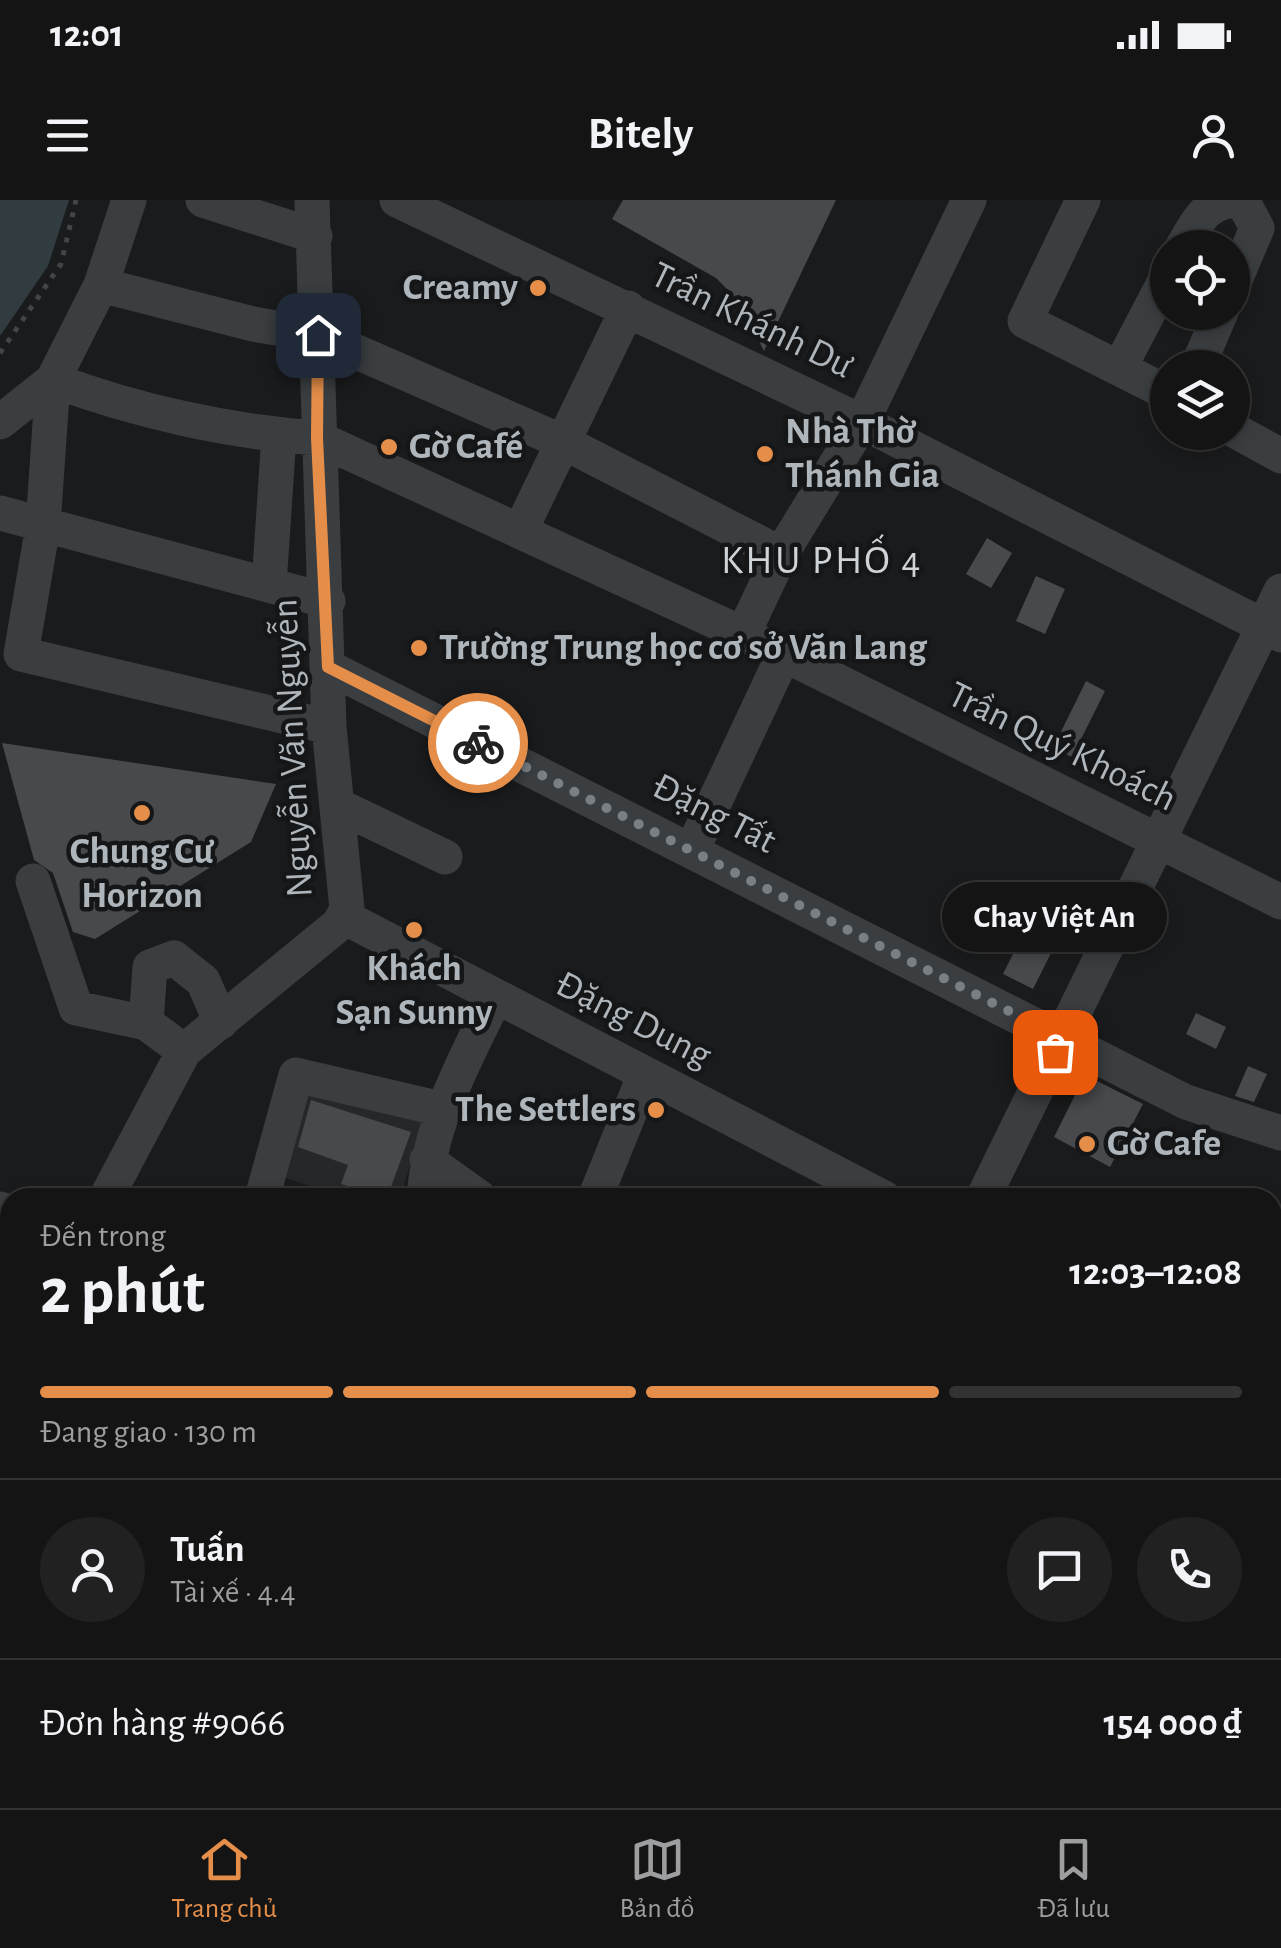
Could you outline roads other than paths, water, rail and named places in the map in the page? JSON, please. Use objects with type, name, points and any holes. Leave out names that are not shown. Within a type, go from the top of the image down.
[{"type":"street","points":[[129,200],[101,285],[53,380],[43,526],[21,654],[329,727]]},
{"type":"street","points":[[204,200],[315,236]]},
{"type":"street","name":"Nguyễn Văn Nguyễn","points":[[111,1188],[184,1051],[344,918],[329,727],[328,601],[317,438],[318,335],[312,200]]},
{"type":"street","name":"Trần Khánh Dư","points":[[396,200],[862,422],[1273,631]]},
{"type":"street","points":[[743,634],[782,554],[862,422],[969,200]]},
{"type":"street","points":[[1083,200],[1026,321],[1150,384]]},
{"type":"street","points":[[1193,230],[1211,206],[1234,200]]},
{"type":"street","points":[[1242,200],[1257,228],[1250,245]]},
{"type":"street","points":[[101,285],[253,324],[318,335],[563,442],[782,554]]},
{"type":"street","points":[[520,529],[628,308]]},
{"type":"street","points":[[1120,367],[1150,310]]},
{"type":"street","points":[[0,422],[53,380]]},
{"type":"street","name":"Trần Quý Khoách","points":[[53,380],[99,398],[278,434],[317,438],[743,634],[1281,902]]},
{"type":"street","points":[[269,585],[278,434]]},
{"type":"street","points":[[1250,439],[1281,456]]},
{"type":"street","points":[[0,513],[328,601]]},
{"type":"street","points":[[988,1188],[1160,843],[1273,631],[1281,591]]},
{"type":"street","points":[[692,850],[783,656]]},
{"type":"street","name":"Ðặng Tất","points":[[328,667],[1186,1102],[1281,1133]]},
{"type":"street","points":[[337,806],[444,857]]},
{"type":"street","points":[[32,880],[76,1008],[146,1023],[184,1051]]},
{"type":"street","name":"Đặng Dung","points":[[344,918],[865,1188]]},
{"type":"street","points":[[146,1023],[150,967],[174,958],[203,981],[221,1022]]},
{"type":"street","points":[[425,1188],[427,1160],[441,1109],[495,998]]},
{"type":"street","points":[[598,1188],[646,1074]]},
{"type":"street","points":[[265,1188],[296,1075],[441,1109]]},
{"type":"street","points":[[427,1160],[466,1188]]},
{"type":"place","name":"Creamy","points":[[538,288]]},
{"type":"place","name":"Gờ Café","points":[[389,447]]},
{"type":"place","name":"Nhà Thờ Thánh Gia","points":[[765,454]]},
{"type":"place","name":"Trường Trung học cơ sở Văn Lang","points":[[419,648]]},
{"type":"place","name":"Chung Cư Horizon","points":[[142,813]]},
{"type":"place","name":"Khách Sạn Sunny","points":[[414,930]]},
{"type":"place","name":"Chay Việt An","points":[[1055,1052]]},
{"type":"place","name":"The Settlers","points":[[656,1110]]},
{"type":"place","name":"Gờ Cafe","points":[[1087,1144]]},
{"type":"district","name":"KHU PHỐ 4","points":[[822,561]]}]
